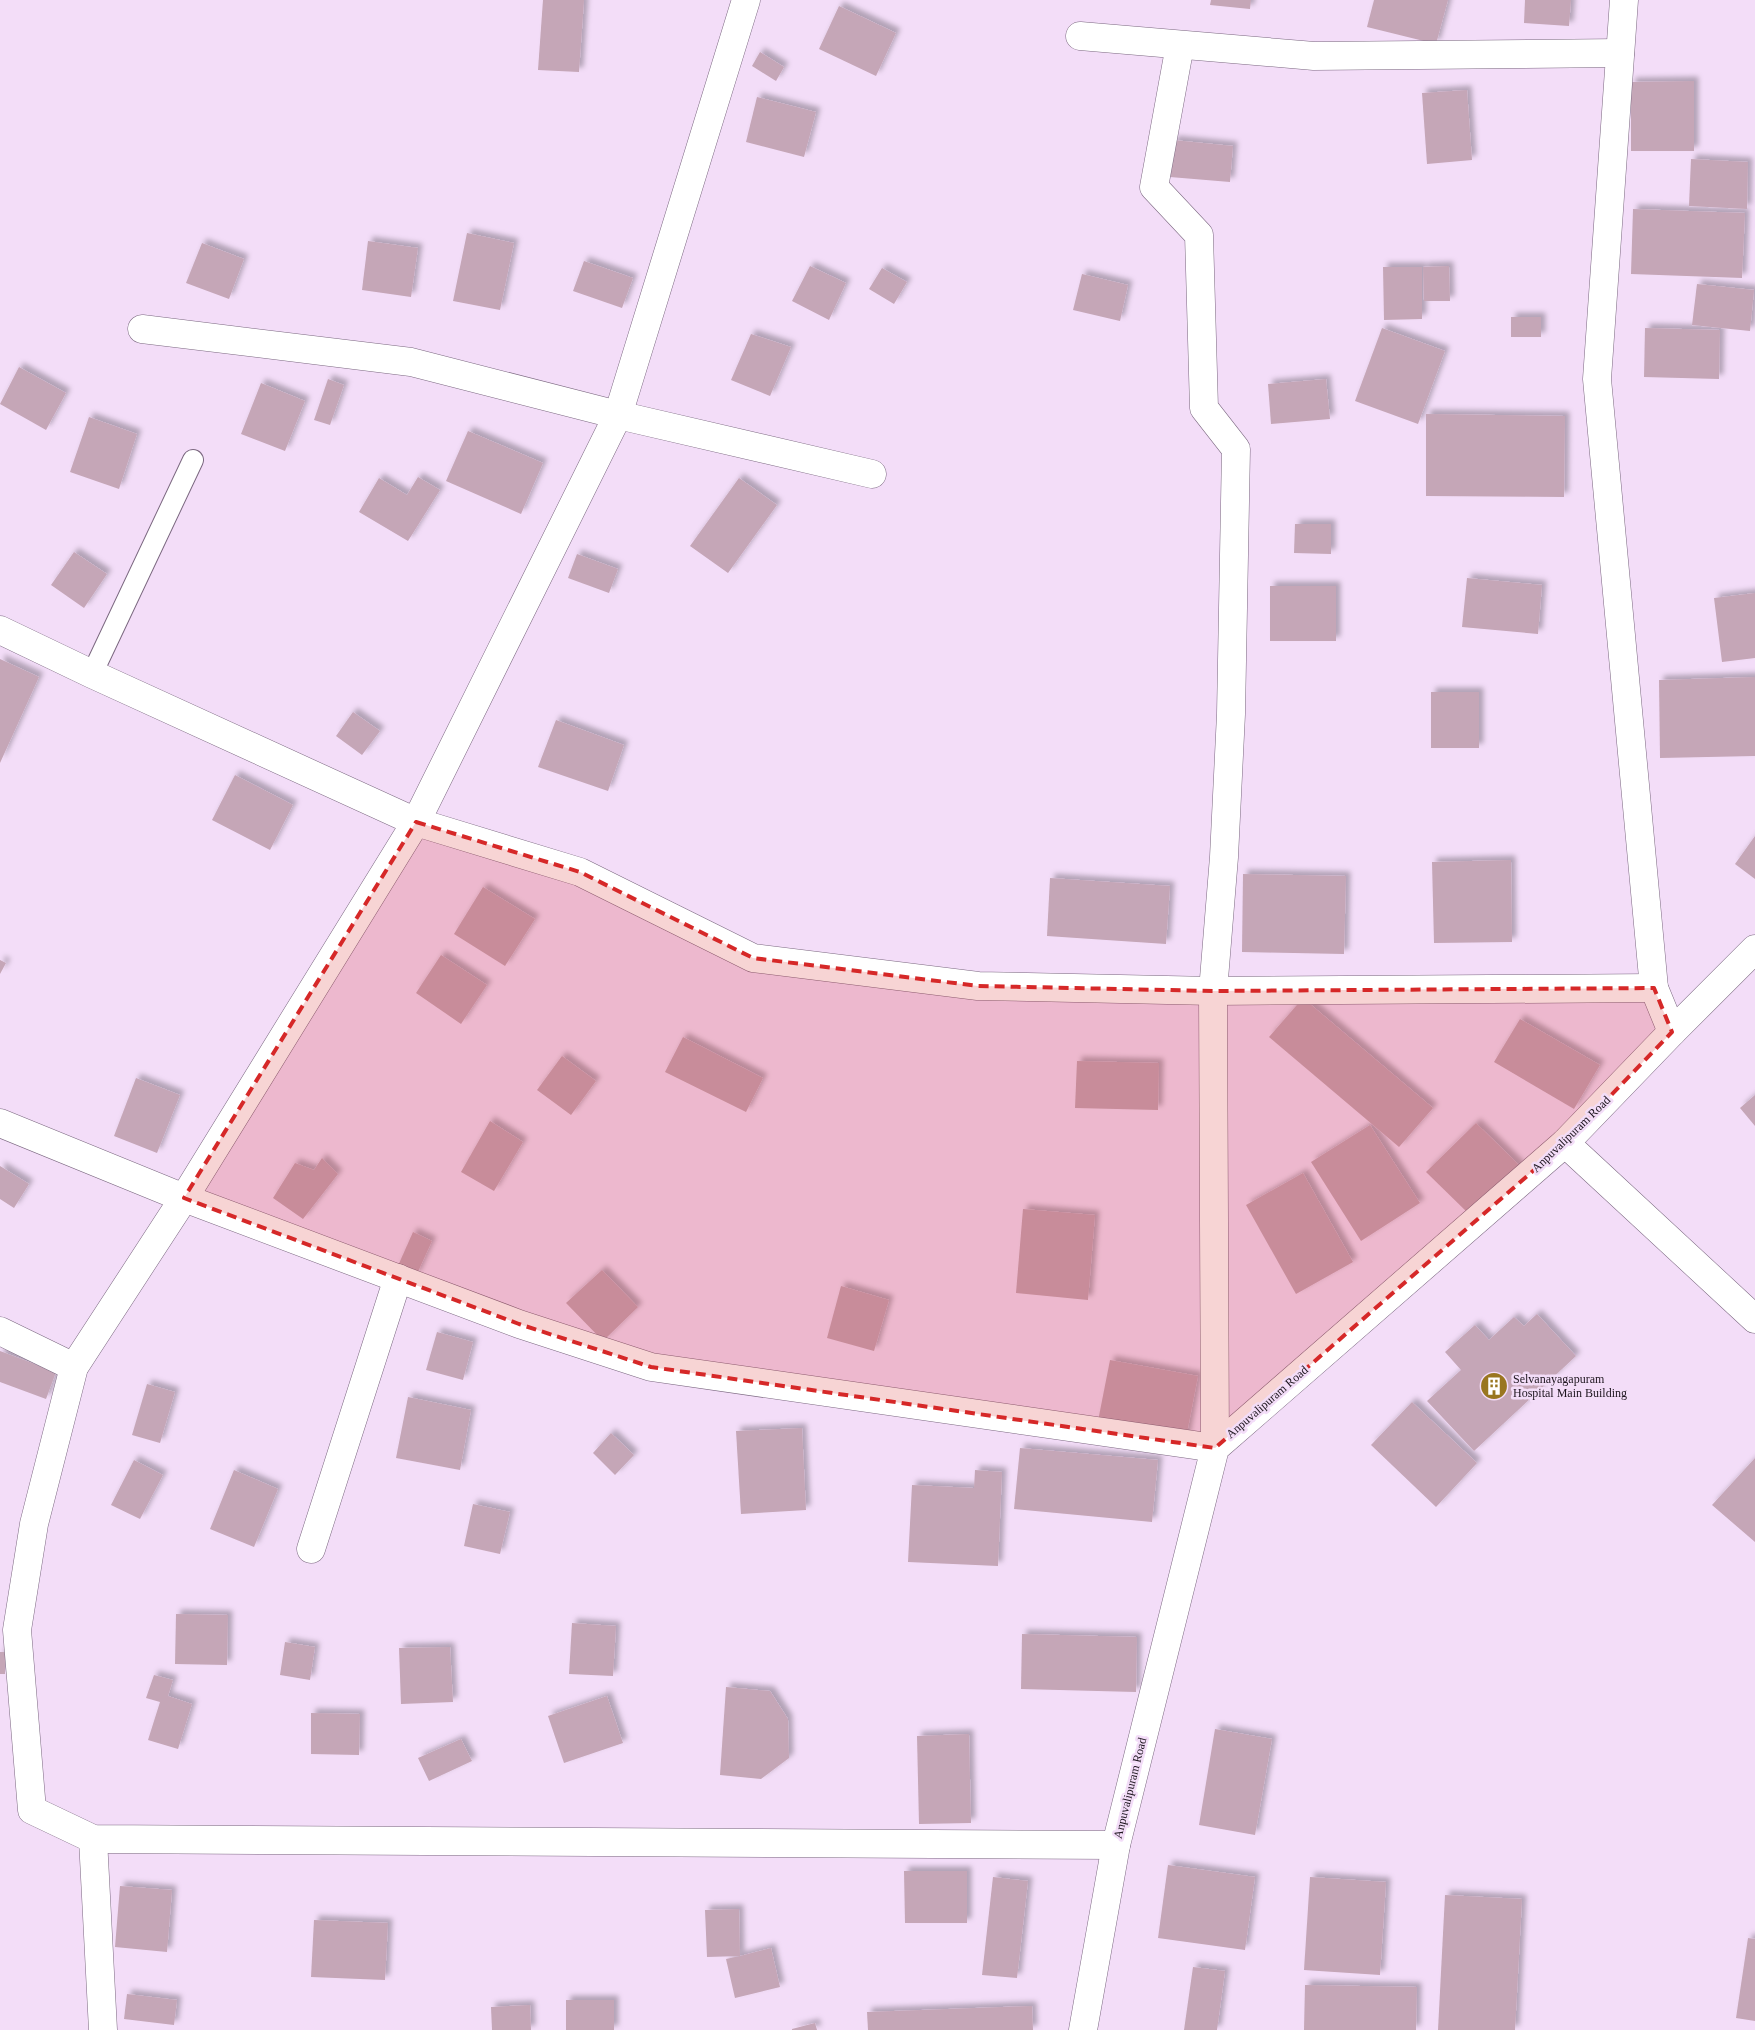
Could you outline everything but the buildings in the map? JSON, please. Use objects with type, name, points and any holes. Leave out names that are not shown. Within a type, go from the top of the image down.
[{"type":"street","points":[[746,0],[618,415],[416,822],[184,1198],[74,1367],[9,1629],[32,1810],[93,1839],[1116,1846]]},
{"type":"street","points":[[1624,0],[1597,379],[1654,988],[1672,1032]]},
{"type":"street","points":[[1080,36],[1314,56],[1620,53]]},
{"type":"street","points":[[0,1123],[184,1198],[519,1324],[651,1367],[1214,1448],[1213,991],[1224,857],[1230,724],[1236,449],[1204,408],[1199,235],[1154,187],[1180,45]]},
{"type":"street","points":[[142,329],[412,362],[618,415],[872,474]]},
{"type":"street","points":[[0,630],[416,822],[580,872],[753,958],[978,986],[1213,991],[1654,988]]},
{"type":"street","name":"Anpuvalipuram Road","points":[[1083,2030],[1116,1846],[1214,1448],[1565,1143],[1755,949]]},
{"type":"street","points":[[1565,1143],[1755,1319]]},
{"type":"street","points":[[311,1549],[398,1278]]},
{"type":"street","points":[[0,1332],[74,1367]]},
{"type":"street","points":[[93,1839],[103,2030]]},
{"type":"lane","points":[[92,674],[193,460]]},
{"type":"highlighted area","points":[[416,822],[580,872],[753,958],[978,986],[1213,991],[1654,988],[1672,1032],[1565,1143],[1215,1448],[651,1367],[519,1324],[184,1198]]},
{"type":"place","name":"Selvanayagapuram Hospital Main Building","points":[[1494,1386]]}]
